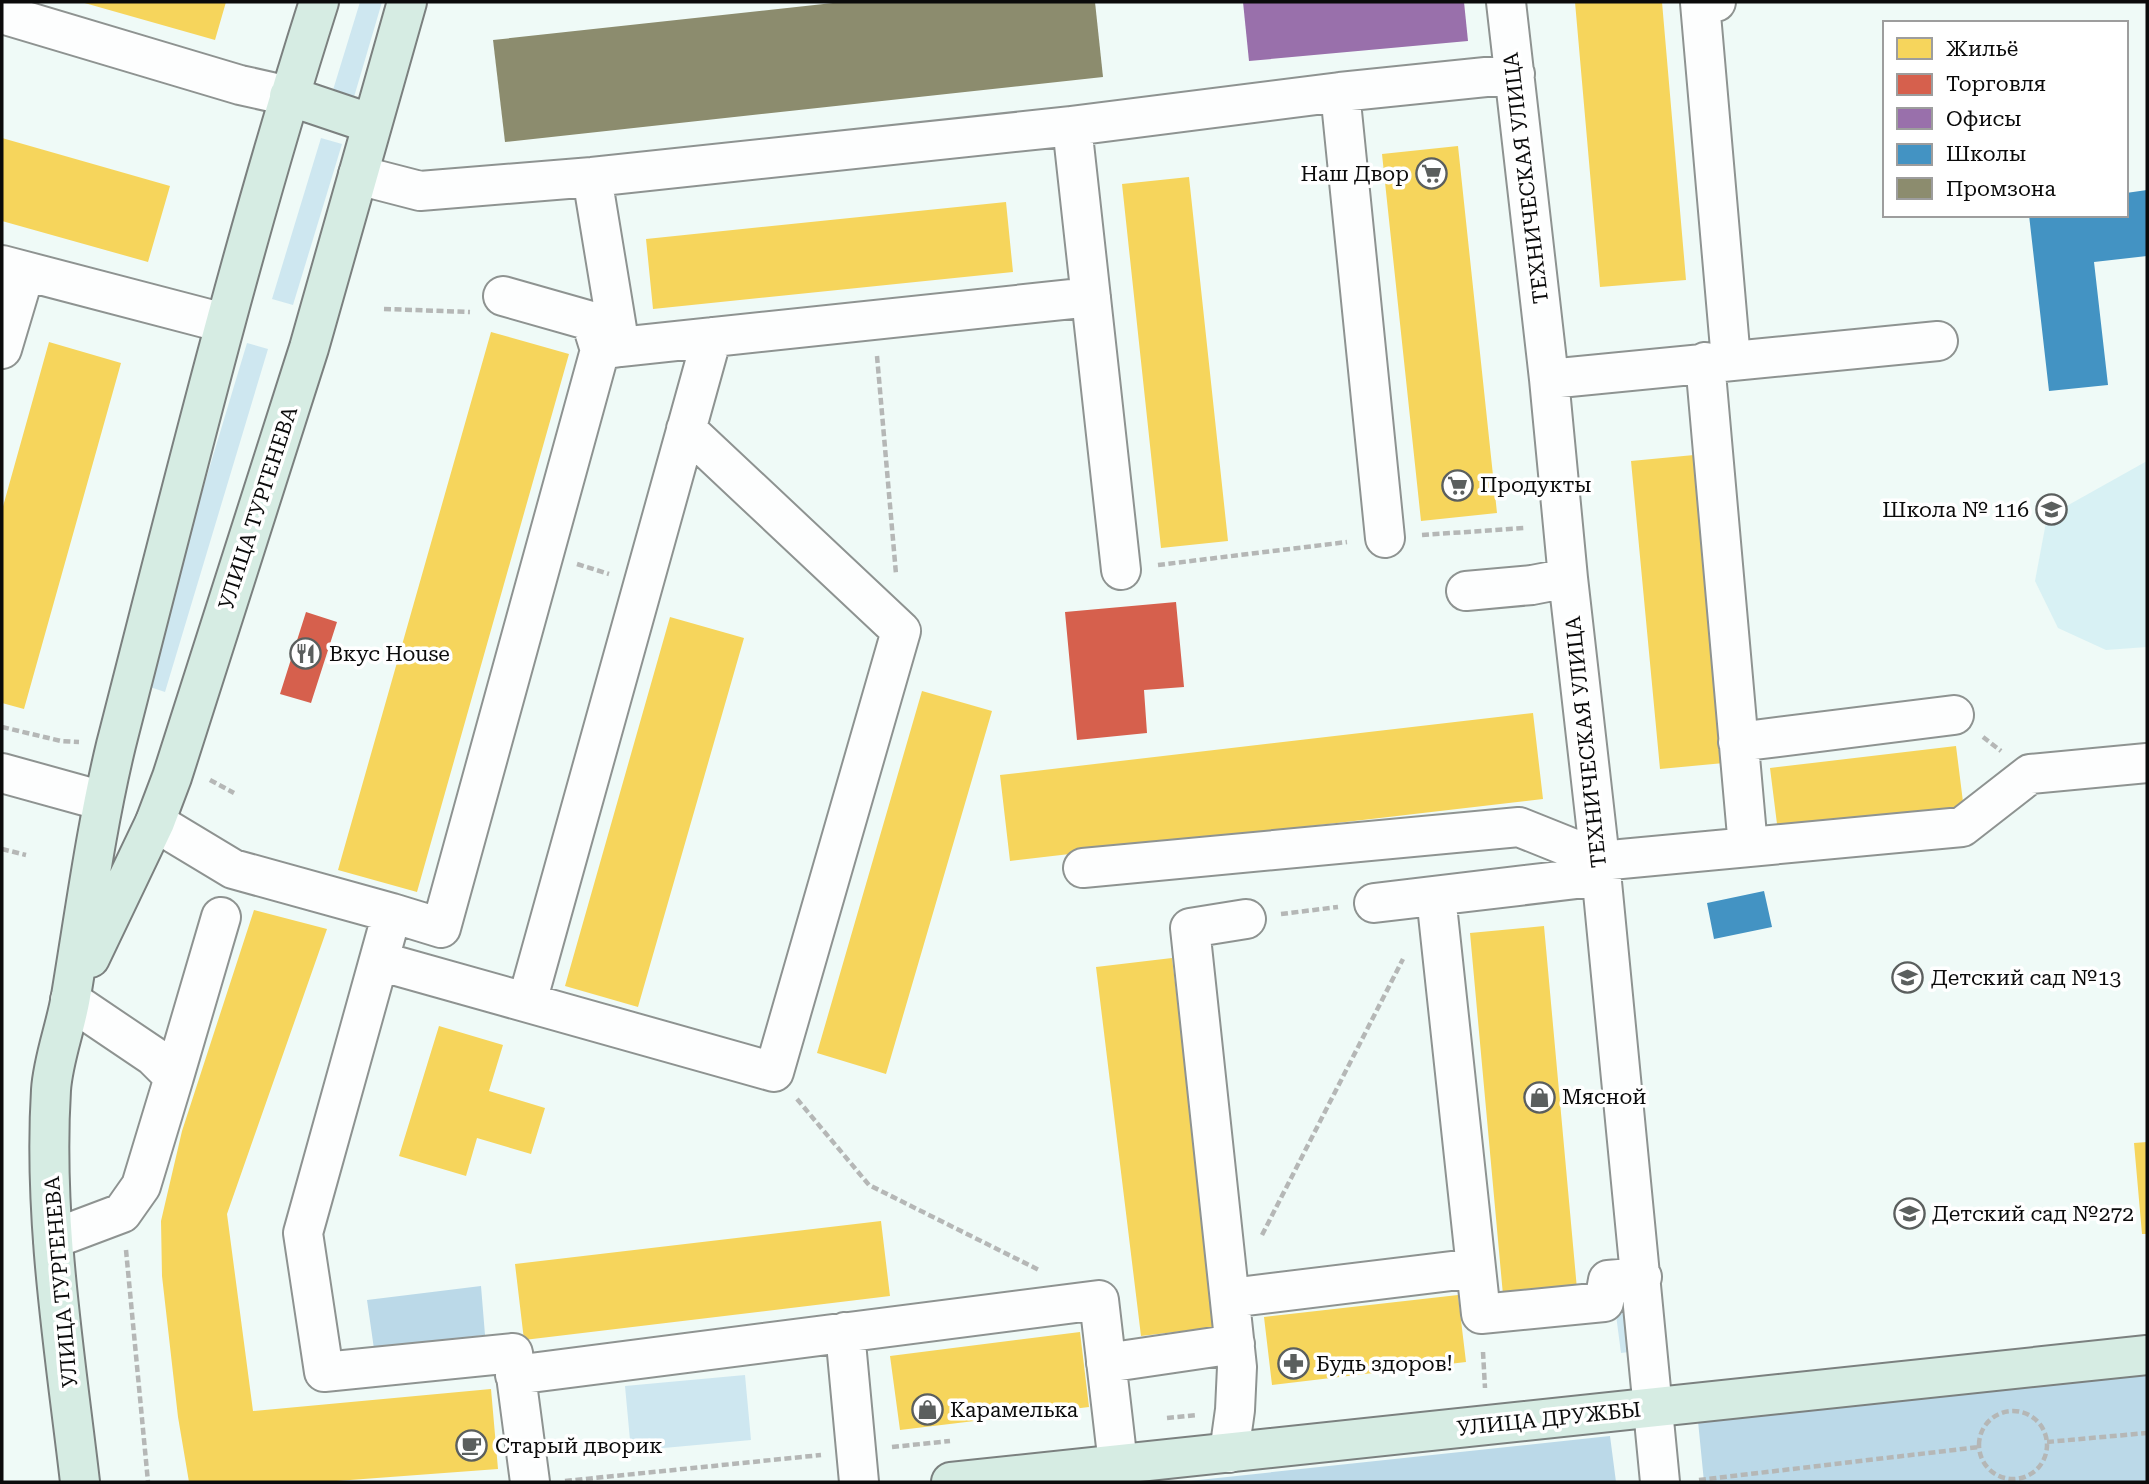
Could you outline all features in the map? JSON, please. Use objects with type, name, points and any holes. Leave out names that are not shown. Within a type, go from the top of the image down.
[{"type":"main road","name":"УЛИЦА ТУРГЕНЕВА","points":[[80,1482],[53,1239],[51,1088],[71,1000],[103,801],[224,323],[319,2]]},
{"type":"main road","name":"УЛИЦА ТУРГЕНЕВА","points":[[71,1000],[155,822],[172,776],[309,348],[407,2]]},
{"type":"main road","points":[[289,96],[372,124]]},
{"type":"main road","points":[[103,801],[155,822]]},
{"type":"main road","name":"УЛИЦА ДРУЖБЫ","points":[[951,1482],[2147,1355]]},
{"type":"street","name":"ТЕХНИЧЕСКАЯ УЛИЦА","points":[[1506,2],[1600,863],[1660,1482]]},
{"type":"street","points":[[1716,2],[1700,3],[1738,742],[1748,847]]},
{"type":"street","points":[[2,14],[240,85],[289,96]]},
{"type":"street","points":[[358,175],[420,191],[592,177],[1072,126],[1340,92],[1515,74]]},
{"type":"street","points":[[1340,92],[1385,538]]},
{"type":"street","points":[[1072,126],[1121,570]]},
{"type":"street","points":[[155,822],[233,869],[441,928],[545,555],[610,348],[592,177]]},
{"type":"street","points":[[2,349],[13,269],[224,323]]},
{"type":"street","points":[[503,296],[591,321],[610,348]]},
{"type":"street","points":[[610,348],[1091,298]]},
{"type":"street","points":[[527,1002],[712,337]]},
{"type":"street","points":[[1549,379],[1938,341]]},
{"type":"street","points":[[379,961],[774,1072],[901,631],[686,429]]},
{"type":"street","points":[[1466,591],[1568,579]]},
{"type":"street","points":[[1738,742],[1954,715]]},
{"type":"street","points":[[1374,903],[1436,896],[1600,863],[1962,827],[2031,775],[2147,763]]},
{"type":"street","points":[[2,773],[103,801]]},
{"type":"street","points":[[1083,868],[1519,827],[1600,863]]},
{"type":"street","points":[[1436,896],[1481,1314],[1604,1302],[1608,1280],[1642,1277]]},
{"type":"street","points":[[392,913],[303,1233],[324,1372],[513,1353],[530,1482]]},
{"type":"street","points":[[53,1239],[122,1213],[141,1186],[221,917]]},
{"type":"street","points":[[1229,1453],[1237,1367],[1190,928],[1246,919]]},
{"type":"street","points":[[71,1000],[153,1056],[174,1077]]},
{"type":"street","points":[[1230,1298],[1476,1268]]},
{"type":"street","points":[[515,1375],[1099,1300],[1118,1464]]},
{"type":"street","points":[[845,1332],[859,1482]]},
{"type":"street","points":[[1107,1363],[1235,1344]]},
{"type":"path","points":[[383,309],[496,313],[503,296]]},
{"type":"path","points":[[874,320],[901,631]]},
{"type":"path","points":[[1121,570],[1385,538],[1526,527]]},
{"type":"path","points":[[545,555],[643,584]]},
{"type":"path","points":[[1954,715],[2031,775]]},
{"type":"path","points":[[2,849],[26,855]]},
{"type":"path","points":[[1246,919],[1374,903]]},
{"type":"path","points":[[1261,1237],[1405,957]]},
{"type":"path","points":[[774,1072],[869,1185],[1099,1300]]},
{"type":"path","points":[[122,1213],[148,1482]]},
{"type":"path","points":[[2016,1411],[2028,1414],[2037,1421],[2044,1430],[2047,1442],[2043,1463],[2036,1471],[2016,1480],[1995,1474],[1981,1457],[1979,1447],[1980,1435],[1994,1417],[2016,1411]]},
{"type":"path","points":[[2047,1442],[2147,1433]]},
{"type":"path","points":[[1699,1480],[1979,1447]]},
{"type":"shaded area","points":[[360,2],[382,2],[354,97],[333,90]]},
{"type":"shaded area","points":[[321,138],[342,144],[293,305],[272,299]]},
{"type":"shaded area","points":[[247,343],[268,349],[165,692],[144,685]]},
{"type":"shaded area","points":[[2147,461],[2147,647],[2106,650],[2058,628],[2035,581],[2047,517]]},
{"type":"shaded area","points":[[481,1286],[485,1335],[374,1349],[367,1300]]},
{"type":"shaded area","points":[[1626,1290],[1636,1351],[1621,1353],[1613,1292]]},
{"type":"shaded area","points":[[745,1375],[751,1440],[631,1451],[625,1386]]},
{"type":"shaded area","points":[[2147,1375],[2147,1482],[1704,1482],[1698,1421]]},
{"type":"shaded area","points":[[1610,1436],[1616,1482],[1180,1482]]},
{"type":"building: Жильё","points":[[81,2],[226,2],[215,40]]},
{"type":"building: Жильё","points":[[1575,2],[1662,2],[1686,280],[1600,287]]},
{"type":"building: Жильё","points":[[2,138],[170,186],[148,262],[2,221]]},
{"type":"building: Жильё","points":[[1458,146],[1497,513],[1421,521],[1382,154]]},
{"type":"building: Жильё","points":[[1189,177],[1228,541],[1161,548],[1122,184]]},
{"type":"building: Жильё","points":[[1006,202],[1013,272],[653,309],[646,239]]},
{"type":"building: Жильё","points":[[491,332],[569,354],[417,892],[338,870]]},
{"type":"building: Жильё","points":[[49,342],[121,363],[24,709],[2,703],[2,510]]},
{"type":"building: Жильё","points":[[1694,455],[1724,763],[1660,769],[1631,461]]},
{"type":"building: Жильё","points":[[670,617],[744,638],[638,1007],[565,986]]},
{"type":"building: Жильё","points":[[922,691],[992,711],[886,1074],[817,1053]]},
{"type":"building: Жильё","points":[[1533,713],[1543,799],[1010,861],[1000,775]]},
{"type":"building: Жильё","points":[[1956,746],[1964,810],[1778,832],[1770,768]]},
{"type":"building: Жильё","points":[[254,910],[327,929],[227,1214],[253,1411],[491,1389],[498,1469],[323,1482],[189,1482],[178,1417],[162,1276],[161,1221],[182,1131]]},
{"type":"building: Жильё","points":[[1544,926],[1577,1289],[1503,1295],[1470,933]]},
{"type":"building: Жильё","points":[[1172,958],[1217,1327],[1141,1336],[1096,967]]},
{"type":"building: Жильё","points":[[439,1026],[503,1045],[489,1091],[545,1108],[531,1154],[477,1138],[466,1176],[399,1156]]},
{"type":"building: Жильё","points":[[2147,1142],[2147,1234],[2142,1234],[2134,1143]]},
{"type":"building: Жильё","points":[[881,1221],[890,1296],[524,1340],[515,1264]]},
{"type":"building: Жильё","points":[[1458,1295],[1466,1362],[1272,1385],[1264,1317]]},
{"type":"building: Жильё","points":[[1080,1332],[1089,1407],[900,1430],[890,1356]]},
{"type":"building: Торговля","points":[[1176,602],[1184,687],[1144,690],[1147,733],[1077,740],[1065,612]]},
{"type":"building: Торговля","points":[[306,612],[337,622],[311,703],[280,694]]},
{"type":"building: Офисы","points":[[1243,2],[1464,2],[1468,41],[1249,61]]},
{"type":"building: Школы","points":[[2147,190],[2147,256],[2094,262],[2108,385],[2049,391],[2029,217],[2128,217],[2128,193]]},
{"type":"building: Школы","points":[[1764,891],[1772,927],[1714,939],[1707,903]]},
{"type":"building: Промзона","points":[[842,2],[1095,2],[1103,77],[505,142],[493,40]]},
{"type":"place","name":"Наш Двор","points":[[1432,174]]},
{"type":"place","name":"Продукты","points":[[1457,485]]},
{"type":"place","name":"Школа № 116","points":[[2052,510]]},
{"type":"place","name":"Вкус House","points":[[306,654]]},
{"type":"place","name":"Детский сад №13","points":[[1908,978]]},
{"type":"place","name":"Мясной","points":[[1539,1097]]},
{"type":"place","name":"Детский сад №272","points":[[1909,1214]]},
{"type":"place","name":"Будь здоров!","points":[[1293,1364]]},
{"type":"place","name":"Карамелька","points":[[927,1410]]},
{"type":"place","name":"Старый дворик","points":[[472,1446]]}]
